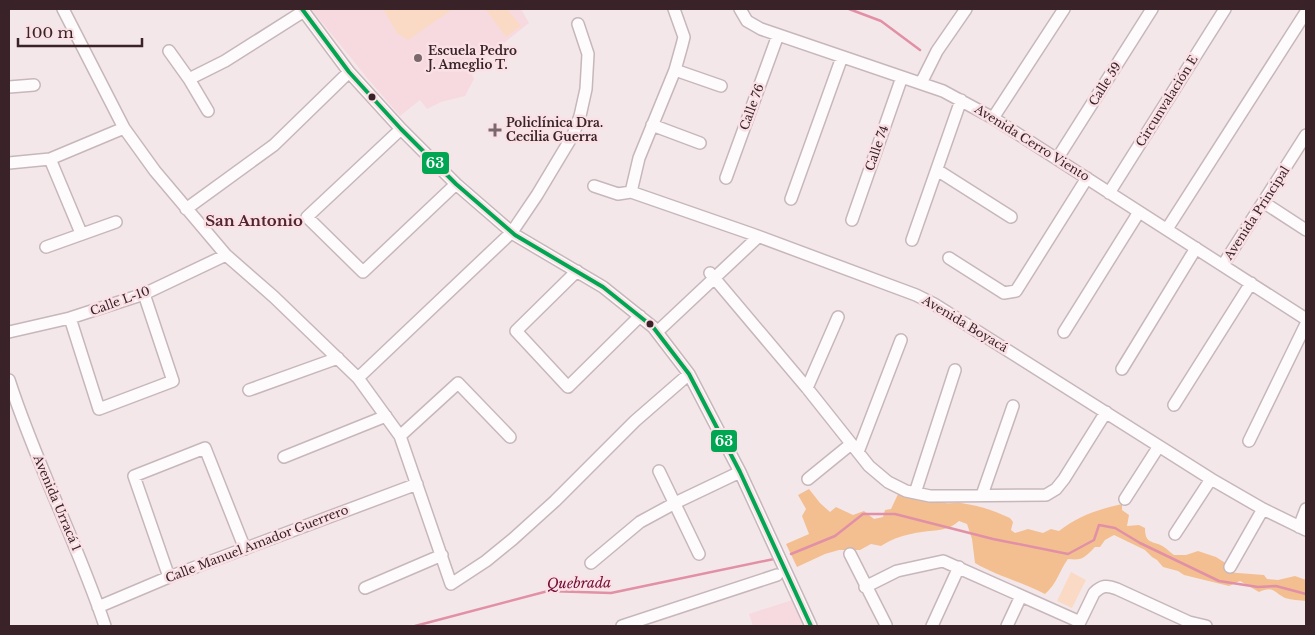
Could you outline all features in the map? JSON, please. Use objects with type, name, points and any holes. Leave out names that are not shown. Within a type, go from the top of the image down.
[{"type":"street","points":[[63,9],[124,128],[155,171],[226,255],[274,297],[358,378],[400,436],[451,584],[486,561],[555,501],[635,421],[689,374]]},
{"type":"street","points":[[631,192],[639,158],[674,70],[684,37],[674,9]]},
{"type":"street","name":"Avenida Cerro Viento","points":[[740,9],[747,21],[753,25],[842,58],[921,83],[961,100],[993,118],[1306,319]]},
{"type":"street","points":[[921,83],[937,50],[966,9]]},
{"type":"street","points":[[993,118],[1064,9]]},
{"type":"street","name":"Calle 59","points":[[1057,159],[1152,9]]},
{"type":"street","name":"Circunvalación E","points":[[1109,193],[1225,9]]},
{"type":"street","points":[[189,79],[225,61],[303,10],[349,72],[401,129],[456,184],[512,232],[603,287],[655,330],[689,374],[740,472],[811,626]]},
{"type":"street","points":[[1167,229],[1306,12]]},
{"type":"street","points":[[358,378],[512,232],[525,214],[573,135],[580,116],[586,89],[588,54],[578,24]]},
{"type":"street","name":"Calle 76","points":[[726,178],[778,35]]},
{"type":"street","points":[[169,51],[189,79],[208,111]]},
{"type":"street","points":[[791,199],[842,58]]},
{"type":"street","points":[[674,70],[721,86]]},
{"type":"street","points":[[186,209],[274,145],[349,72]]},
{"type":"street","name":"Calle 74","points":[[852,220],[902,77]]},
{"type":"street","points":[[9,88],[34,86]]},
{"type":"street","points":[[912,240],[961,100]]},
{"type":"street","points":[[652,125],[700,143]]},
{"type":"street","points":[[9,163],[50,158],[124,128]]},
{"type":"street","points":[[401,129],[307,217],[363,272],[456,184]]},
{"type":"street","name":"Avenida Principal","points":[[1223,265],[1303,147],[1306,135]]},
{"type":"street","points":[[50,158],[81,233]]},
{"type":"street","points":[[937,170],[1011,217]]},
{"type":"street","points":[[949,258],[1004,293],[1016,291],[1087,178]]},
{"type":"street","name":"Avenida Boyacá","points":[[594,186],[618,194],[631,192],[755,235],[916,295],[934,304],[1211,479],[1263,509],[1302,528]]},
{"type":"street","points":[[1264,202],[1306,230]]},
{"type":"street","points":[[1064,332],[1139,212]]},
{"type":"street","points":[[46,247],[116,222]]},
{"type":"street","points":[[655,330],[755,235]]},
{"type":"street","points":[[1122,369],[1196,248]]},
{"type":"street","name":"Calle L-10","points":[[9,332],[70,318],[144,294],[226,255]]},
{"type":"street","points":[[577,271],[516,332],[568,386],[640,316]]},
{"type":"street","points":[[713,276],[807,388],[869,466],[888,482],[906,491],[930,496],[1046,495],[1056,489],[1106,412]]},
{"type":"street","points":[[1174,404],[1251,283]]},
{"type":"street","points":[[70,318],[99,409],[173,382],[144,294]]},
{"type":"street","points":[[807,388],[838,317]]},
{"type":"street","points":[[1249,441],[1306,324]]},
{"type":"street","points":[[808,479],[855,448],[901,340]]},
{"type":"street","points":[[249,390],[338,358]]},
{"type":"street","points":[[915,493],[955,370]]},
{"type":"street","name":"Avenida Urracá 1","points":[[9,380],[24,426],[70,532],[105,626]]},
{"type":"street","points":[[400,436],[458,383],[510,437]]},
{"type":"street","points":[[982,495],[1013,406]]},
{"type":"street","points":[[284,457],[386,416]]},
{"type":"street","points":[[1126,499],[1159,446]]},
{"type":"street","points":[[169,578],[134,476],[204,448],[244,549]]},
{"type":"street","points":[[659,471],[699,554]]},
{"type":"street","points":[[591,563],[640,522],[740,472]]},
{"type":"street","points":[[1175,534],[1211,479]]},
{"type":"street","name":"Calle Manuel Amador Guerrero","points":[[98,607],[244,549],[417,484]]},
{"type":"street","points":[[1230,567],[1263,509]]},
{"type":"street","points":[[1302,528],[1306,509]]},
{"type":"street","points":[[850,554],[865,587],[886,625]]},
{"type":"street","points":[[365,588],[442,555]]},
{"type":"street","points":[[865,587],[896,571],[943,560],[1079,624],[1094,593],[1106,586],[1117,589],[1190,622],[1206,626]]},
{"type":"street","points":[[932,626],[959,568]]},
{"type":"street","points":[[622,626],[777,575]]},
{"type":"street","points":[[1007,626],[1021,596]]},
{"type":"shaded area","name":"Escuela Pedro J. Ameglio T.","points":[[311,9],[521,9],[529,23],[470,70],[474,79],[465,96],[441,102],[427,109],[420,100],[400,116]]},
{"type":"shaded area","points":[[383,9],[453,9],[408,40],[397,33]]},
{"type":"shaded area","points":[[507,9],[521,26],[506,37],[486,10]]},
{"type":"shaded area","points":[[809,489],[830,512],[836,507],[853,515],[864,511],[874,519],[883,517],[885,510],[891,509],[899,492],[903,496],[946,503],[975,505],[1010,518],[1013,522],[1011,530],[1015,533],[1028,529],[1043,533],[1051,529],[1059,531],[1089,514],[1122,504],[1122,510],[1129,515],[1127,526],[1139,525],[1145,528],[1148,540],[1164,547],[1174,555],[1186,555],[1198,551],[1216,557],[1227,564],[1225,572],[1264,575],[1267,579],[1278,580],[1295,576],[1306,580],[1306,601],[1285,598],[1274,590],[1268,589],[1259,592],[1240,581],[1229,586],[1184,575],[1178,571],[1163,567],[1145,550],[1114,535],[1105,540],[1100,547],[1095,547],[1083,558],[1068,559],[1045,594],[975,563],[972,539],[967,524],[959,521],[946,528],[906,535],[881,546],[871,544],[860,550],[839,550],[825,554],[797,567],[786,544],[809,534],[802,516],[806,509],[798,495]]},
{"type":"shaded area","points":[[1071,572],[1086,580],[1072,608],[1057,601]]},
{"type":"shaded area","points":[[792,600],[793,603],[796,602],[807,626],[753,626],[749,614]]},
{"type":"waterway","points":[[849,9],[881,21],[920,50]]},
{"type":"waterway","points":[[791,554],[835,536],[863,514],[895,514],[993,539],[1068,554],[1094,540],[1099,525],[1115,528],[1140,543],[1219,581],[1258,587],[1276,586],[1306,594]]},
{"type":"waterway","name":"Quebrada","points":[[415,626],[548,591],[611,593],[774,559]]},
{"type":"transit line","name":"63","points":[[302,9],[349,72],[401,129],[456,184],[515,235],[603,287],[653,327],[689,374],[740,472],[811,626]]},
{"type":"place","name":"Escuela Pedro J. Ameglio T.","points":[[418,58]]},
{"type":"place","name":"Policlínica Dra. Cecilia Guerra","points":[[495,130]]},
{"type":"district","name":"San Antonio","points":[[254,221]]}]
